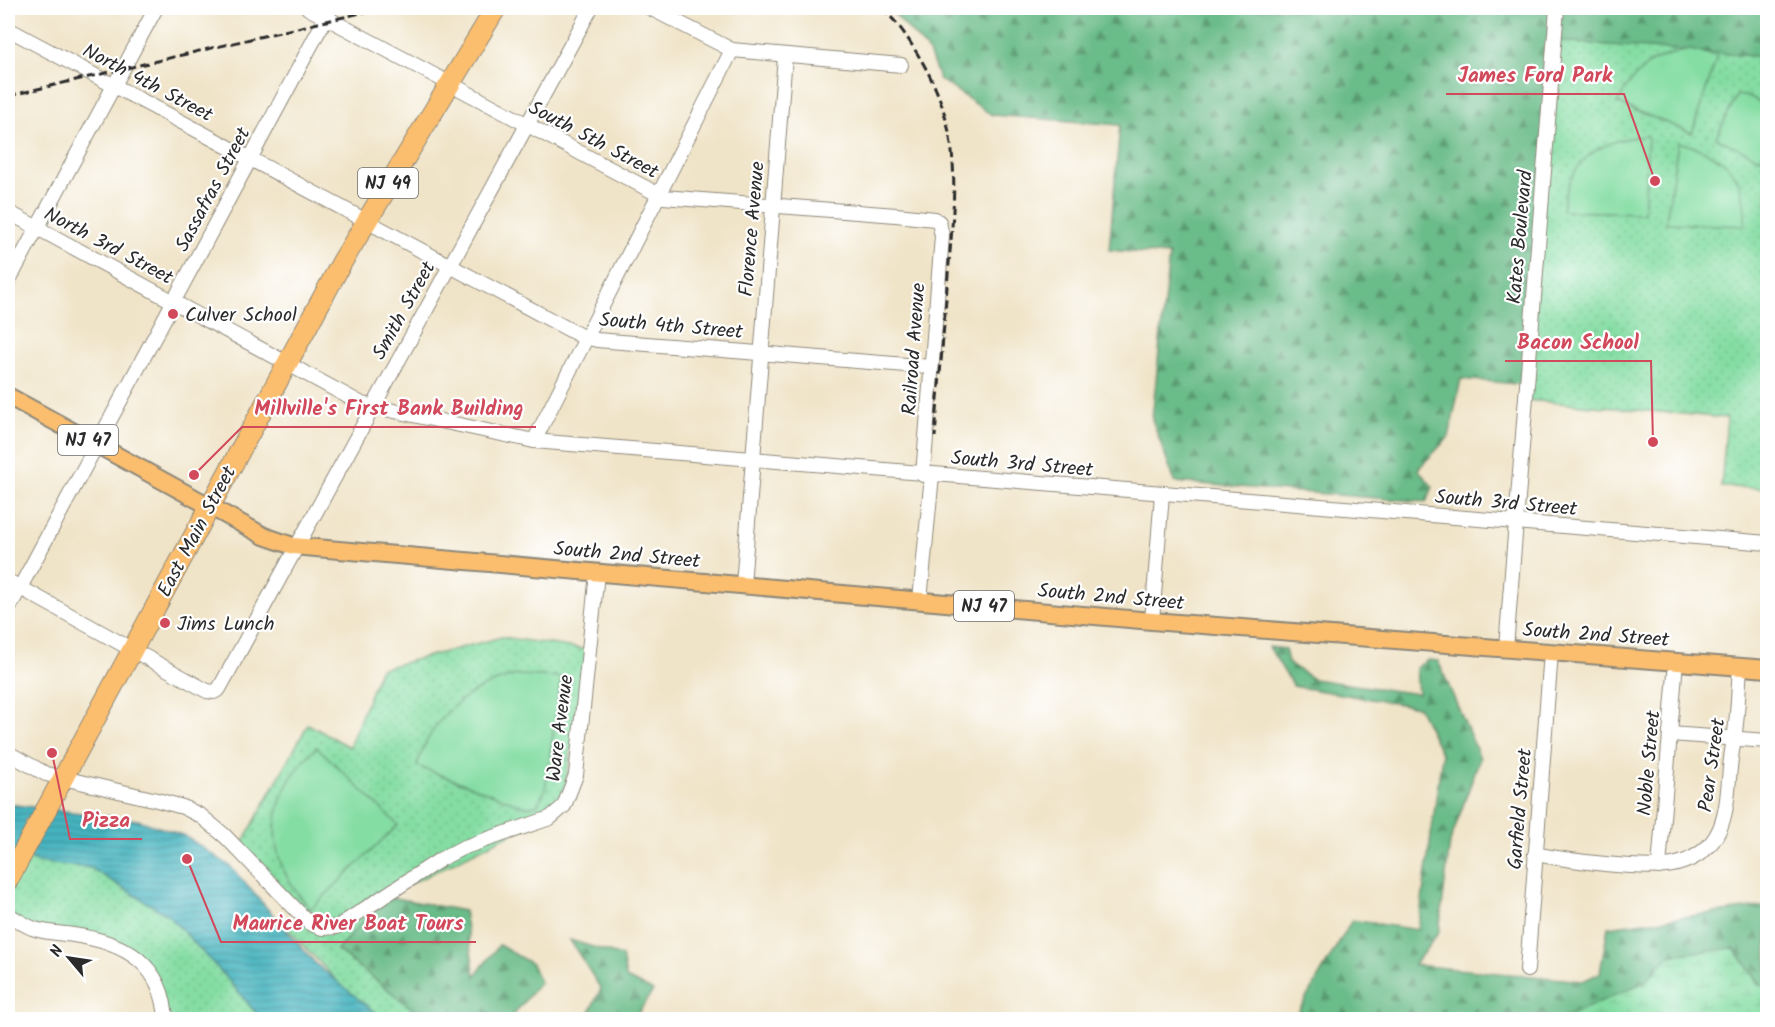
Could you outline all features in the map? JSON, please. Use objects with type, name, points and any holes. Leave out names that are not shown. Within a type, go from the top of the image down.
[{"type":"highway","name":"East Main Street","points":[[63,778],[365,220],[496,8]]},
{"type":"highway","name":"NJ 49","points":[[8,880],[63,778]]},
{"type":"main road","name":"NJ 47","points":[[8,396],[210,506]]},
{"type":"main road","name":"South 2nd Street","points":[[210,506],[264,536],[297,546],[1152,621],[1767,669]]},
{"type":"street","points":[[8,282],[156,8]]},
{"type":"street","name":"South 5th Street","points":[[308,8],[328,12],[449,84],[657,194],[673,198],[934,219],[941,226]]},
{"type":"street","points":[[650,8],[732,50],[901,65]]},
{"type":"street","name":"Kates Boulevard","points":[[1506,648],[1557,8]]},
{"type":"street","name":"Smith Street","points":[[132,649],[207,691],[214,692],[219,689],[589,11]]},
{"type":"street","name":"Sassafras Street","points":[[8,610],[14,584],[96,445],[328,12]]},
{"type":"street","name":"North 4th Street","points":[[8,29],[365,220]]},
{"type":"street","points":[[534,441],[657,194],[732,50]]},
{"type":"street","name":"Florence Avenue","points":[[742,585],[785,56]]},
{"type":"street","name":"North 3rd Street","points":[[8,212],[287,363]]},
{"type":"street","name":"South 4th Street","points":[[365,220],[585,338],[931,366]]},
{"type":"street","name":"Railroad Avenue","points":[[920,600],[931,366],[941,226]]},
{"type":"street","name":"South 3rd Street","points":[[287,363],[372,408],[534,441],[1767,543]]},
{"type":"street","points":[[1152,621],[1162,494]]},
{"type":"street","name":"Ware Avenue","points":[[8,753],[46,774],[158,800],[183,807],[201,816],[225,836],[309,923],[322,928],[337,927],[441,859],[462,848],[542,822],[564,806],[576,775],[597,573]]},
{"type":"street","points":[[14,584],[132,649]]},
{"type":"street","name":"Garfield Street","points":[[1527,970],[1551,652]]},
{"type":"street","name":"Noble Street","points":[[1659,867],[1676,661]]},
{"type":"street","name":"Pear Street","points":[[1535,854],[1659,867],[1690,860],[1717,834],[1727,812],[1740,667]]},
{"type":"street","points":[[1670,734],[1767,741]]},
{"type":"street","points":[[8,914],[38,930],[105,942],[127,950],[138,958],[157,981],[166,1020]]},
{"type":"green space","points":[[889,8],[1767,8],[1767,57],[1556,41],[1527,385],[1461,379],[1449,437],[1418,469],[1433,487],[1426,502],[1175,482],[1152,419],[1169,255],[1109,250],[1120,125],[992,115],[939,79],[929,52]]},
{"type":"green space","points":[[1555,39],[1767,53],[1767,488],[1721,487],[1727,418],[1526,400]]},
{"type":"green space","points":[[1690,50],[1717,56],[1692,133],[1617,103],[1631,81],[1646,66],[1665,56]]},
{"type":"green space","points":[[1737,95],[1751,97],[1767,109],[1767,147],[1760,158],[1716,138]]},
{"type":"green space","points":[[1648,136],[1644,213],[1562,211],[1571,178],[1589,156],[1614,142]]},
{"type":"green space","points":[[1678,142],[1709,153],[1731,169],[1742,193],[1745,226],[1666,223]]},
{"type":"green space","points":[[502,637],[589,650],[561,809],[386,896],[337,950],[426,1019],[373,1019],[287,928],[300,914],[239,850],[308,724],[349,747],[380,669]]},
{"type":"green space","points":[[1269,647],[1285,649],[1288,663],[1313,679],[1418,694],[1416,668],[1428,660],[1438,661],[1480,758],[1450,842],[1439,932],[1414,965],[1583,981],[1600,973],[1608,927],[1767,906],[1767,985],[1761,985],[1734,948],[1670,955],[1645,982],[1561,1019],[1417,1020],[1381,1013],[1345,1019],[1294,1019],[1352,920],[1418,930],[1442,755],[1418,707],[1293,686]]},
{"type":"green space","points":[[517,675],[561,677],[545,790],[537,805],[526,807],[417,766],[432,732],[454,706],[483,687]]},
{"type":"green space","points":[[317,747],[398,825],[311,909],[294,889],[283,868],[277,847],[275,826],[279,806],[287,786],[300,766]]},
{"type":"green space","points":[[8,846],[91,868],[169,916],[226,977],[261,1019],[167,1019],[150,970],[132,949],[8,921]]},
{"type":"green space","points":[[385,896],[464,911],[475,976],[499,945],[532,964],[540,982],[510,1019],[426,1019],[337,950]]},
{"type":"green space","points":[[570,940],[622,956],[626,978],[653,991],[634,1019],[586,1019],[601,989]]},
{"type":"green space","points":[[1734,948],[1760,985],[1767,985],[1767,1019],[1561,1019],[1645,982],[1670,955]]},
{"type":"green space","points":[[1381,1013],[1417,1019],[1345,1019]]},
{"type":"water","points":[[8,804],[138,820],[185,836],[230,866],[316,964],[383,1019],[261,1019],[226,977],[169,916],[91,868],[36,862],[8,846]]},
{"type":"railway","points":[[8,96],[382,8]]},
{"type":"railway","points":[[881,8],[904,33],[932,80],[950,137],[954,194],[935,437]]},
{"type":"place","name":"James Ford Park","points":[[1655,181]]},
{"type":"place","name":"Culver School","points":[[173,314]]},
{"type":"place","name":"Bacon School","points":[[1653,442]]},
{"type":"place","name":"Millville's First Bank Building","points":[[194,475]]},
{"type":"place","name":"Jims Lunch","points":[[165,623]]},
{"type":"place","name":"Pizza","points":[[52,753]]},
{"type":"place","name":"Maurice River Boat Tours","points":[[187,859]]}]
